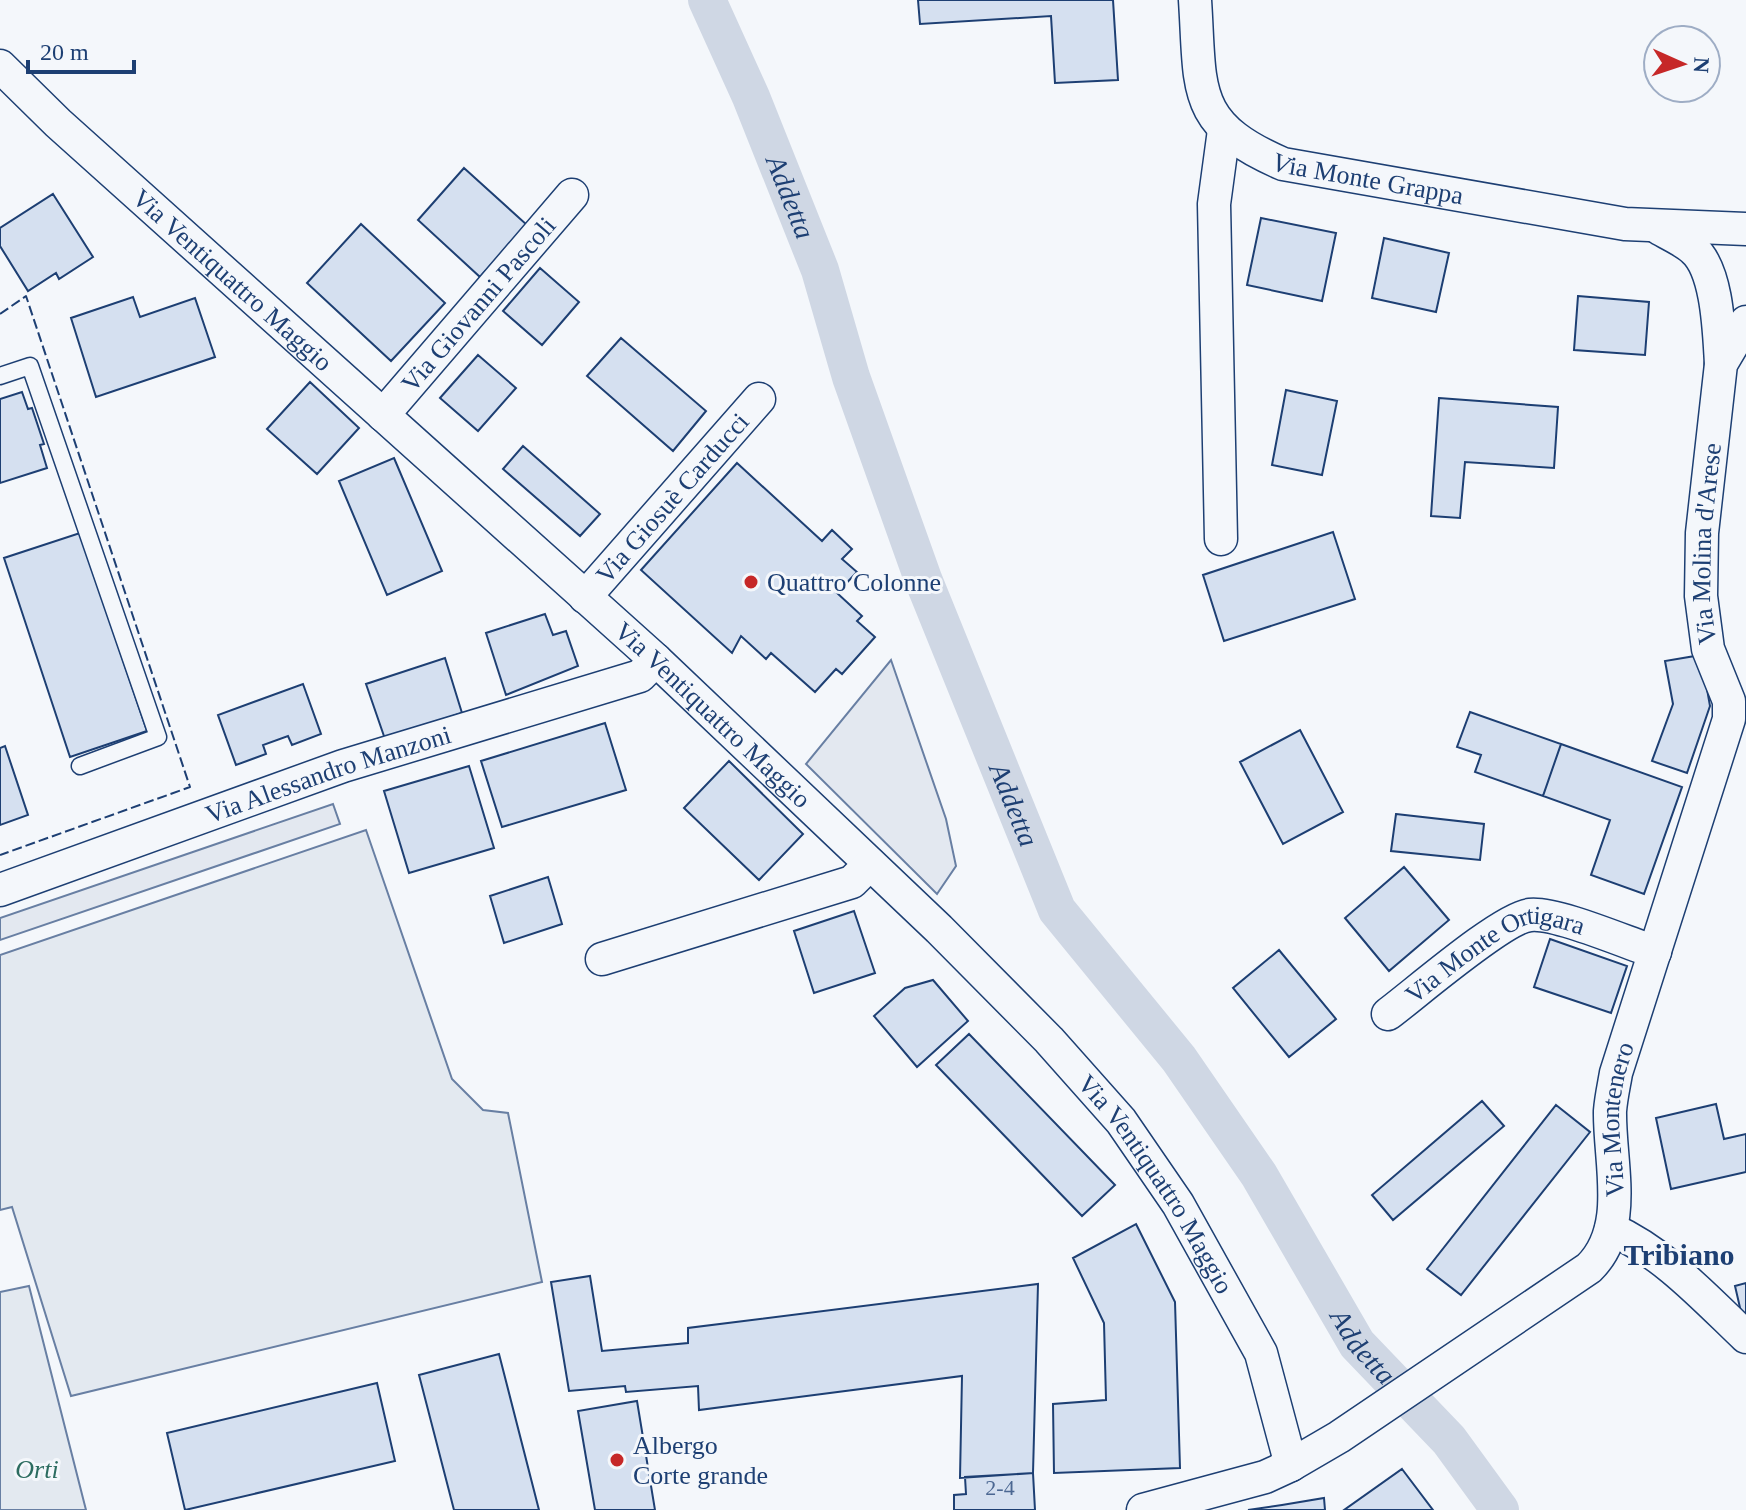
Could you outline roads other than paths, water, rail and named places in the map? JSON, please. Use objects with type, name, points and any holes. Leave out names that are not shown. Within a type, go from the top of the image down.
[{"type":"street","name":"Via Monte Grappa","points":[[1195,0],[1200,89],[1207,109],[1224,130],[1250,150],[1283,164],[1658,228]]},
{"type":"street","name":"Via Ventiquattro Maggio","points":[[0,66],[58,123],[656,660],[1049,1040],[1121,1121],[1178,1204],[1261,1353],[1291,1465]]},
{"type":"street","points":[[1221,539],[1214,204],[1224,130]]},
{"type":"street","name":"Via Giovanni Pascoli","points":[[383,415],[572,195]]},
{"type":"street","points":[[1658,228],[1746,229]]},
{"type":"street","points":[[1658,228],[1695,250],[1708,273],[1717,310],[1721,364]]},
{"type":"street","name":"Via Molina d'Arese","points":[[1714,766],[1727,729],[1729,701],[1708,649],[1701,596],[1702,533],[1721,364],[1746,322]]},
{"type":"street","name":"Via Giosuè Carducci","points":[[585,597],[759,399]]},
{"type":"street","name":"Via Alessandro Manzoni","points":[[0,890],[343,766],[640,676],[656,660]]},
{"type":"street","name":"Via Montenero","points":[[1143,1510],[1265,1477],[1291,1465],[1339,1437],[1589,1268],[1603,1254],[1611,1229],[1615,1199],[1610,1109],[1616,1073],[1714,766]]},
{"type":"street","points":[[602,959],[852,882],[870,864]]},
{"type":"street","name":"Via Monte Ortigara","points":[[1388,1014],[1507,925],[1530,915],[1554,919],[1655,952]]},
{"type":"street","points":[[1611,1229],[1634,1239],[1669,1264],[1746,1337]]},
{"type":"lane","points":[[0,376],[30,366],[158,737],[80,766]]},
{"type":"waterway","name":"Addetta","points":[[707,0],[751,97],[820,270],[851,377],[923,579],[1057,910],[1179,1059],[1259,1175],[1357,1344],[1449,1440],[1500,1510]]},
{"type":"place","name":"Quattro Colonne","points":[[751,582]]},
{"type":"place","name":"Albergo Corte grande","points":[[617,1460]]},
{"type":"district","name":"Tribiano","points":[[1679,1254]]},
{"type":"park label","name":"Orti","points":[[37,1469]]}]
